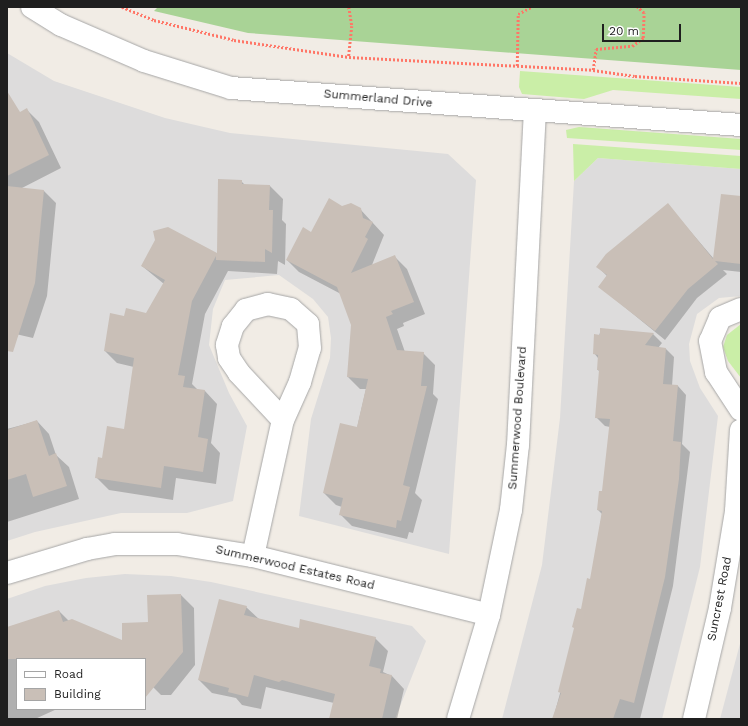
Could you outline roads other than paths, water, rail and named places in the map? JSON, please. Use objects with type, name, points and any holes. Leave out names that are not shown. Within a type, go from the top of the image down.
[{"type":"street","name":"Summerland Drive","points":[[32,7],[61,26],[144,61],[231,88],[535,111],[741,124]]},
{"type":"street","name":"Summerwood Boulevard","points":[[458,719],[489,615],[511,510],[518,445],[535,111]]},
{"type":"street","points":[[253,556],[284,420],[300,382],[310,348],[308,324],[291,309],[268,304],[246,310],[233,326],[227,345],[229,358],[239,373],[284,420]]},
{"type":"street","points":[[741,309],[720,318],[710,341],[716,372],[741,410]]},
{"type":"street","name":"Suncrest Road","points":[[694,719],[720,608],[735,518],[741,430]]},
{"type":"street","name":"Summerwood Estates Road","points":[[7,573],[57,557],[115,544],[177,544],[253,556],[489,615]]}]
